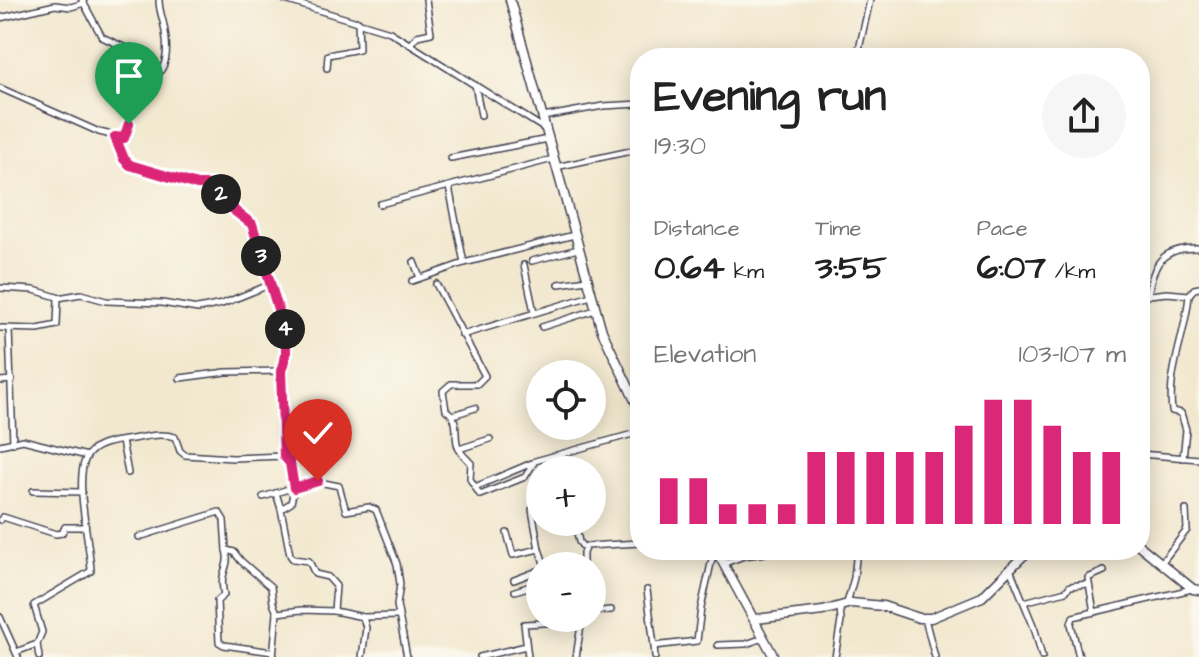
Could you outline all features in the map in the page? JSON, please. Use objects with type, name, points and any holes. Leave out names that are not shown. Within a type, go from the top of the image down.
[{"type":"street","points":[[133,97],[160,74],[165,65],[159,0]]},
{"type":"street","points":[[285,0],[390,32],[475,84],[547,134]]},
{"type":"street","points":[[411,43],[417,36],[431,33],[426,0]]},
{"type":"street","points":[[510,0],[547,134],[559,164],[574,235],[595,310],[614,361],[630,392]]},
{"type":"street","points":[[859,48],[870,0]]},
{"type":"street","points":[[0,18],[55,5],[71,7],[83,2],[102,37],[139,54],[129,76],[133,97],[125,137],[115,137],[0,88]]},
{"type":"street","points":[[327,68],[328,55],[359,49],[358,21]]},
{"type":"street","points":[[475,84],[481,115]]},
{"type":"street","points":[[543,117],[630,105]]},
{"type":"street","points":[[451,158],[547,134]]},
{"type":"street","points":[[115,137],[124,159],[130,165],[197,185],[214,185],[236,212],[252,224],[288,345],[281,371],[284,456],[290,463],[294,488],[291,503],[281,509]]},
{"type":"street","points":[[380,204],[630,151]]},
{"type":"street","points":[[449,187],[464,263]]},
{"type":"street","points":[[412,281],[464,263],[574,235]]},
{"type":"street","points":[[1150,282],[1157,262],[1179,251],[1199,248]]},
{"type":"street","points":[[532,261],[578,249]]},
{"type":"street","points":[[414,262],[420,278]]},
{"type":"street","points":[[524,265],[534,312]]},
{"type":"street","points":[[559,284],[587,280]]},
{"type":"street","points":[[436,284],[485,379],[477,384],[451,384],[443,391],[446,410],[453,415],[458,430],[456,440],[459,449],[471,463],[470,475],[475,487],[483,496],[526,475]]},
{"type":"street","points":[[0,288],[34,290],[58,298],[81,294],[106,301],[162,303],[198,309],[222,304],[269,285]]},
{"type":"street","points":[[1183,458],[1185,425],[1181,413],[1172,411],[1171,394],[1188,316],[1189,295],[1199,288]]},
{"type":"street","points":[[1150,296],[1189,295]]},
{"type":"street","points":[[462,335],[591,296]]},
{"type":"street","points":[[0,328],[38,329],[57,325],[58,298]]},
{"type":"street","points":[[542,327],[595,310]]},
{"type":"street","points":[[9,329],[13,443]]},
{"type":"street","points":[[180,378],[226,372],[281,371]]},
{"type":"street","points":[[0,381],[12,380]]},
{"type":"street","points":[[453,415],[475,408]]},
{"type":"street","points":[[39,657],[37,644],[42,632],[34,605],[91,571],[82,492],[87,456],[106,443],[168,435],[175,437],[180,451],[185,455],[233,458],[284,456]]},
{"type":"street","points":[[556,456],[630,435]]},
{"type":"street","points":[[459,449],[490,439]]},
{"type":"street","points":[[0,445],[23,440],[87,456]]},
{"type":"street","points":[[122,441],[128,473]]},
{"type":"street","points":[[1150,455],[1199,459]]},
{"type":"street","points":[[475,487],[526,466]]},
{"type":"street","points":[[263,497],[318,481],[338,484],[346,511],[369,507],[376,510],[397,564],[400,584],[398,616],[407,657]]},
{"type":"street","points":[[33,491],[82,492]]},
{"type":"street","points":[[276,493],[290,555],[293,559],[309,561],[316,575],[328,577],[336,586],[334,611]]},
{"type":"street","points":[[1162,562],[1187,530],[1186,510]]},
{"type":"street","points":[[139,537],[219,512],[223,517],[226,550],[228,563],[220,581],[224,595],[217,601],[219,642],[273,654],[277,613],[271,587],[234,552],[226,550]]},
{"type":"street","points":[[0,520],[3,517],[56,534],[62,533],[65,527],[85,527]]},
{"type":"street","points":[[507,533],[513,555],[539,549]]},
{"type":"street","points":[[537,536],[540,552]]},
{"type":"street","points":[[578,536],[584,552]]},
{"type":"street","points":[[584,548],[589,545],[630,543]]},
{"type":"street","points":[[1150,553],[1196,590]]},
{"type":"street","points":[[654,646],[697,641],[713,560]]},
{"type":"street","points":[[723,560],[774,657]]},
{"type":"street","points":[[725,563],[732,560]]},
{"type":"street","points":[[835,657],[856,560]]},
{"type":"street","points":[[756,619],[844,605],[883,606],[925,619],[982,597],[1019,560]]},
{"type":"street","points":[[1010,569],[1035,630],[1042,657]]},
{"type":"street","points":[[1094,612],[1089,576],[1104,571]]},
{"type":"street","points":[[514,580],[526,575]]},
{"type":"street","points":[[1024,602],[1066,591],[1070,586],[1088,584]]},
{"type":"street","points":[[515,591],[526,587]]},
{"type":"street","points":[[647,590],[655,657]]},
{"type":"street","points":[[1079,657],[1071,620],[1094,612],[1196,590]]},
{"type":"street","points":[[277,613],[301,610],[334,611],[363,617],[398,616]]},
{"type":"street","points":[[606,611],[611,610]]},
{"type":"street","points":[[0,617],[17,655],[37,644]]},
{"type":"street","points":[[362,657],[366,628],[363,617]]},
{"type":"street","points":[[925,619],[935,657]]},
{"type":"street","points":[[526,624],[528,657]]},
{"type":"street","points":[[576,657],[580,632]]},
{"type":"street","points":[[718,645],[741,644],[764,637]]},
{"type":"street","points":[[481,656],[526,646]]},
{"type":"route","points":[[129,124],[124,138],[115,137],[124,159],[130,165],[197,185],[214,185],[236,212],[252,224],[288,345],[281,371],[284,456],[289,458],[294,488],[318,481]]}]
